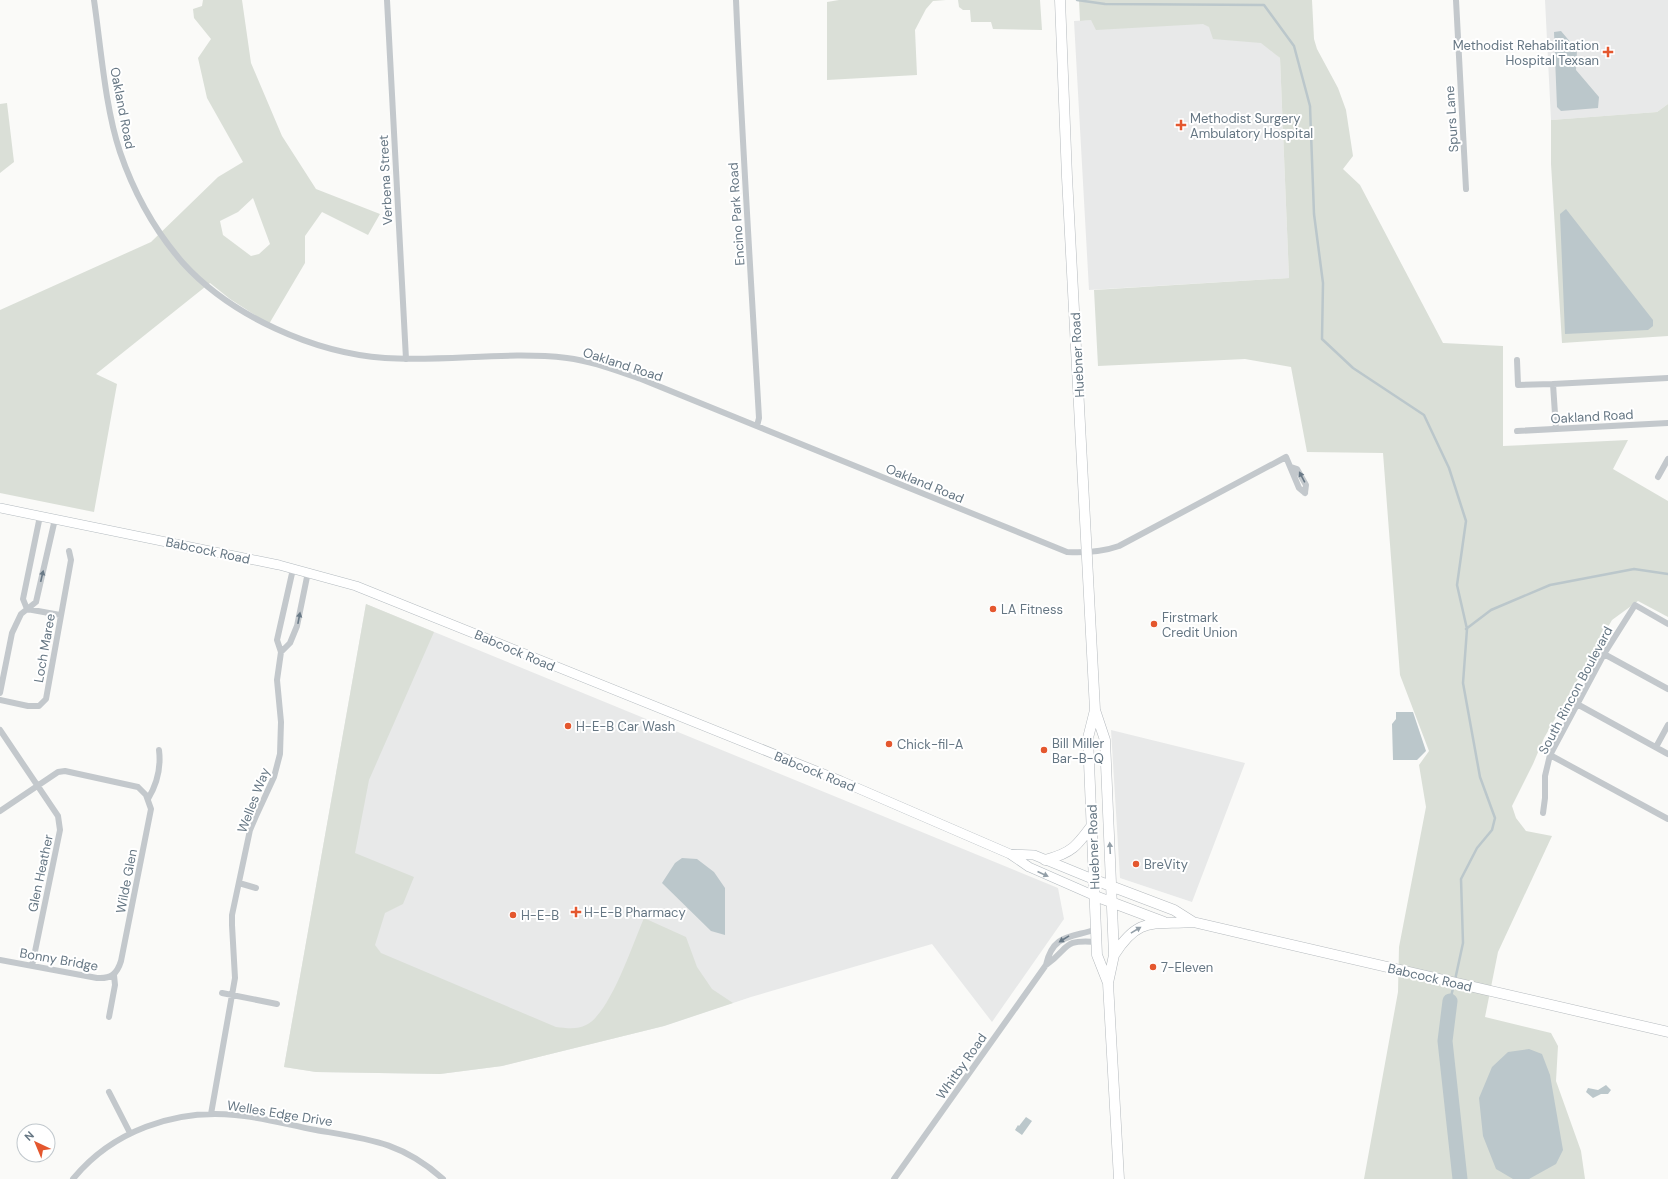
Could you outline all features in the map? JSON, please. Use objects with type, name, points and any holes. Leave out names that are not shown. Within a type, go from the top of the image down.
[{"type":"main road","name":"Huebner Road","points":[[1060,0],[1067,177],[1095,710],[1105,740],[1114,955],[1108,983],[1119,1179]]},
{"type":"main road","name":"Babcock Road","points":[[0,508],[173,542],[308,572],[356,586],[841,781],[1010,854],[1029,867],[1095,896],[1169,924],[1193,922],[1668,1032]]},
{"type":"main road","name":"Huebner Road","points":[[1095,710],[1088,738],[1093,824],[1097,955],[1108,983]]},
{"type":"main road","points":[[1045,860],[1062,855],[1072,850],[1093,824]]},
{"type":"main road","name":"Babcock Road","points":[[1010,854],[1034,855],[1112,887],[1174,910],[1193,922]]},
{"type":"main road","points":[[1114,955],[1124,940],[1139,927],[1147,924],[1169,924]]},
{"type":"street","name":"Oakland Road","points":[[94,0],[109,103],[120,151],[131,180],[148,214],[166,242],[184,264],[204,283],[229,302],[276,330],[323,346],[350,353],[384,358],[406,359],[516,355],[569,358],[610,368],[758,426],[1062,551],[1086,553],[1105,551],[1120,546],[1242,479],[1286,457],[1291,467]]},
{"type":"street","name":"Verbena Street","points":[[386,0],[406,359]]},
{"type":"street","name":"Encino Park Road","points":[[736,0],[744,186],[749,240],[758,426]]},
{"type":"street","name":"Spurs Lane","points":[[1456,0],[1466,189]]},
{"type":"street","points":[[1516,360],[1518,385],[1668,378]]},
{"type":"street","points":[[1553,384],[1556,429]]},
{"type":"street","name":"Oakland Road","points":[[1517,431],[1668,423]]},
{"type":"street","points":[[1658,477],[1668,459]]},
{"type":"street","points":[[27,609],[23,599],[40,516]]},
{"type":"street","points":[[0,693],[12,633],[21,614],[36,602],[55,519]]},
{"type":"street","name":"Loch Maree","points":[[0,700],[28,706],[39,706],[43,704],[46,699],[71,560],[69,551]]},
{"type":"street","name":"Welles Way","points":[[211,1114],[233,996],[235,978],[232,925],[239,883],[250,830],[274,777],[280,754],[281,722],[277,680],[280,652],[278,640],[293,569]]},
{"type":"street","points":[[280,652],[290,643],[297,626],[308,572]]},
{"type":"street","name":"South Rincon Boulevard","points":[[1543,813],[1546,798],[1545,776],[1550,755],[1604,654],[1635,605],[1668,624]]},
{"type":"street","points":[[27,609],[60,615]]},
{"type":"street","points":[[1604,654],[1668,689]]},
{"type":"street","points":[[1577,704],[1668,754]]},
{"type":"street","points":[[1656,747],[1668,725]]},
{"type":"street","name":"Glen Heather","points":[[0,730],[58,816],[60,830],[32,966]]},
{"type":"street","name":"Wilde Glen","points":[[109,1017],[115,985],[114,975],[117,972],[121,961],[151,809],[148,799],[154,789],[160,760],[159,750]]},
{"type":"street","points":[[1550,755],[1668,819]]},
{"type":"street","points":[[0,811],[52,775],[65,771],[138,787],[148,799]]},
{"type":"street","points":[[239,883],[256,888]]},
{"type":"street","name":"Whitby Road","points":[[1046,965],[1048,954],[1063,938],[1070,935],[1096,930]]},
{"type":"street","name":"Whitby Road","points":[[894,1179],[1046,965],[1072,942],[1097,942]]},
{"type":"street","name":"Bonny Bridge","points":[[0,960],[97,978],[105,978],[114,975]]},
{"type":"street","points":[[222,993],[277,1004]]},
{"type":"street","points":[[109,1092],[130,1133]]},
{"type":"street","name":"Welles Edge Drive","points":[[73,1179],[91,1160],[107,1147],[130,1133],[156,1123],[176,1118],[211,1114],[236,1115],[379,1142],[408,1153],[433,1169],[443,1179]]},
{"type":"shaded area","points":[[203,0],[242,0],[251,63],[282,136],[316,189],[380,214],[368,235],[322,212],[305,236],[305,263],[269,324],[230,299],[210,283],[96,374],[117,384],[94,512],[0,493],[0,310],[151,242],[218,177],[243,162],[207,98],[198,58],[211,39],[194,18],[193,9],[202,6]],"holes":[[[253,198],[270,244],[259,254],[251,256],[223,235],[220,221],[238,212]]]},
{"type":"shaded area","points":[[839,0],[946,0],[933,1],[926,9],[915,30],[917,75],[827,80],[827,2]]},
{"type":"shaded area","points":[[958,0],[1040,0],[1042,30],[993,29],[991,22],[971,22],[970,10],[963,10],[959,7]]},
{"type":"shaded area","points":[[1079,0],[1312,0],[1314,39],[1317,49],[1338,88],[1346,110],[1353,156],[1343,169],[1360,185],[1443,343],[1503,346],[1503,446],[1628,440],[1613,469],[1668,501],[1668,617],[1638,601],[1612,620],[1544,738],[1512,806],[1516,818],[1526,831],[1552,836],[1498,952],[1485,1017],[1551,1033],[1558,1046],[1556,1081],[1581,1151],[1585,1179],[1364,1179],[1398,992],[1399,947],[1426,807],[1419,765],[1429,751],[1400,675],[1383,453],[1307,452],[1291,367],[1245,359],[1098,366],[1094,290],[1289,278],[1280,58],[1261,43],[1213,39],[1209,27],[1203,24],[1096,30],[1091,20],[1080,21]]},
{"type":"shaded area","name":"Methodist Rehabilitation Hospital Texsan","points":[[1545,0],[1668,0],[1668,104],[1657,112],[1551,120]]},
{"type":"shaded area","name":"Methodist Surgery Ambulatory Hospital","points":[[1207,13],[1237,17],[1280,58],[1289,278],[1089,290],[1074,21]]},
{"type":"shaded area","points":[[1561,31],[1577,50],[1576,70],[1599,97],[1598,108],[1561,111],[1557,107],[1554,32]]},
{"type":"shaded area","points":[[7,103],[14,162],[0,173],[0,104]]},
{"type":"shaded area","points":[[1668,104],[1668,336],[1562,343],[1551,164],[1551,120],[1657,112]]},
{"type":"shaded area","points":[[1566,209],[1653,320],[1653,326],[1648,330],[1565,334],[1560,214]]},
{"type":"shaded area","points":[[366,604],[1058,888],[1064,919],[992,1022],[932,944],[751,997],[664,1026],[502,1066],[440,1074],[316,1072],[284,1067]]},
{"type":"shaded area","points":[[366,604],[434,632],[369,780],[355,853],[414,877],[403,904],[385,913],[375,945],[381,953],[556,1027],[583,1027],[595,1018],[604,1007],[612,993],[644,918],[686,937],[697,967],[712,989],[733,1003],[664,1026],[502,1066],[440,1074],[316,1072],[284,1067]]},
{"type":"shaded area","points":[[1396,712],[1413,712],[1426,751],[1417,760],[1393,760],[1392,724],[1396,719]]},
{"type":"shaded area","points":[[1111,730],[1245,763],[1192,902],[1120,878]]},
{"type":"shaded area","points":[[682,858],[697,859],[714,872],[725,888],[725,935],[711,931],[662,883],[675,863]]},
{"type":"shaded area","points":[[1529,1049],[1542,1054],[1550,1075],[1563,1150],[1556,1164],[1529,1179],[1513,1179],[1496,1169],[1483,1136],[1479,1098],[1492,1067],[1508,1052]]},
{"type":"shaded area","points":[[1606,1085],[1611,1090],[1608,1094],[1601,1094],[1593,1098],[1586,1092],[1588,1088],[1598,1090]]},
{"type":"shaded area","points":[[1026,1117],[1032,1121],[1022,1135],[1015,1130]]},
{"type":"waterway","points":[[1077,0],[1105,4],[1264,5],[1294,46],[1310,106],[1314,214],[1323,283],[1322,339],[1353,368],[1424,415],[1449,468],[1466,521],[1457,585],[1467,629],[1463,683],[1480,777],[1495,818],[1492,830],[1477,848],[1461,879],[1463,943],[1455,980]]},
{"type":"waterway","points":[[1466,629],[1491,610],[1550,585],[1634,569],[1668,574]]},
{"type":"waterway","points":[[1450,1001],[1454,984]]},
{"type":"waterway","points":[[1450,1001],[1445,1041],[1460,1179]]},
{"type":"place","name":"Methodist Rehabilitation Hospital Texsan","points":[[1608,52]]},
{"type":"place","name":"Methodist Surgery Ambulatory Hospital","points":[[1181,125]]},
{"type":"place","name":"LA Fitness","points":[[993,609]]},
{"type":"place","name":"Firstmark Credit Union","points":[[1154,624]]},
{"type":"place","name":"H-E-B Car Wash","points":[[568,726]]},
{"type":"place","name":"Chick-fil-A","points":[[889,744]]},
{"type":"place","name":"Bill Miller Bar-B-Q","points":[[1044,750]]},
{"type":"place","name":"BreVity","points":[[1136,864]]},
{"type":"place","name":"H-E-B Pharmacy","points":[[576,912]]},
{"type":"place","name":"H-E-B","points":[[513,915]]},
{"type":"place","name":"7-Eleven","points":[[1153,967]]}]
